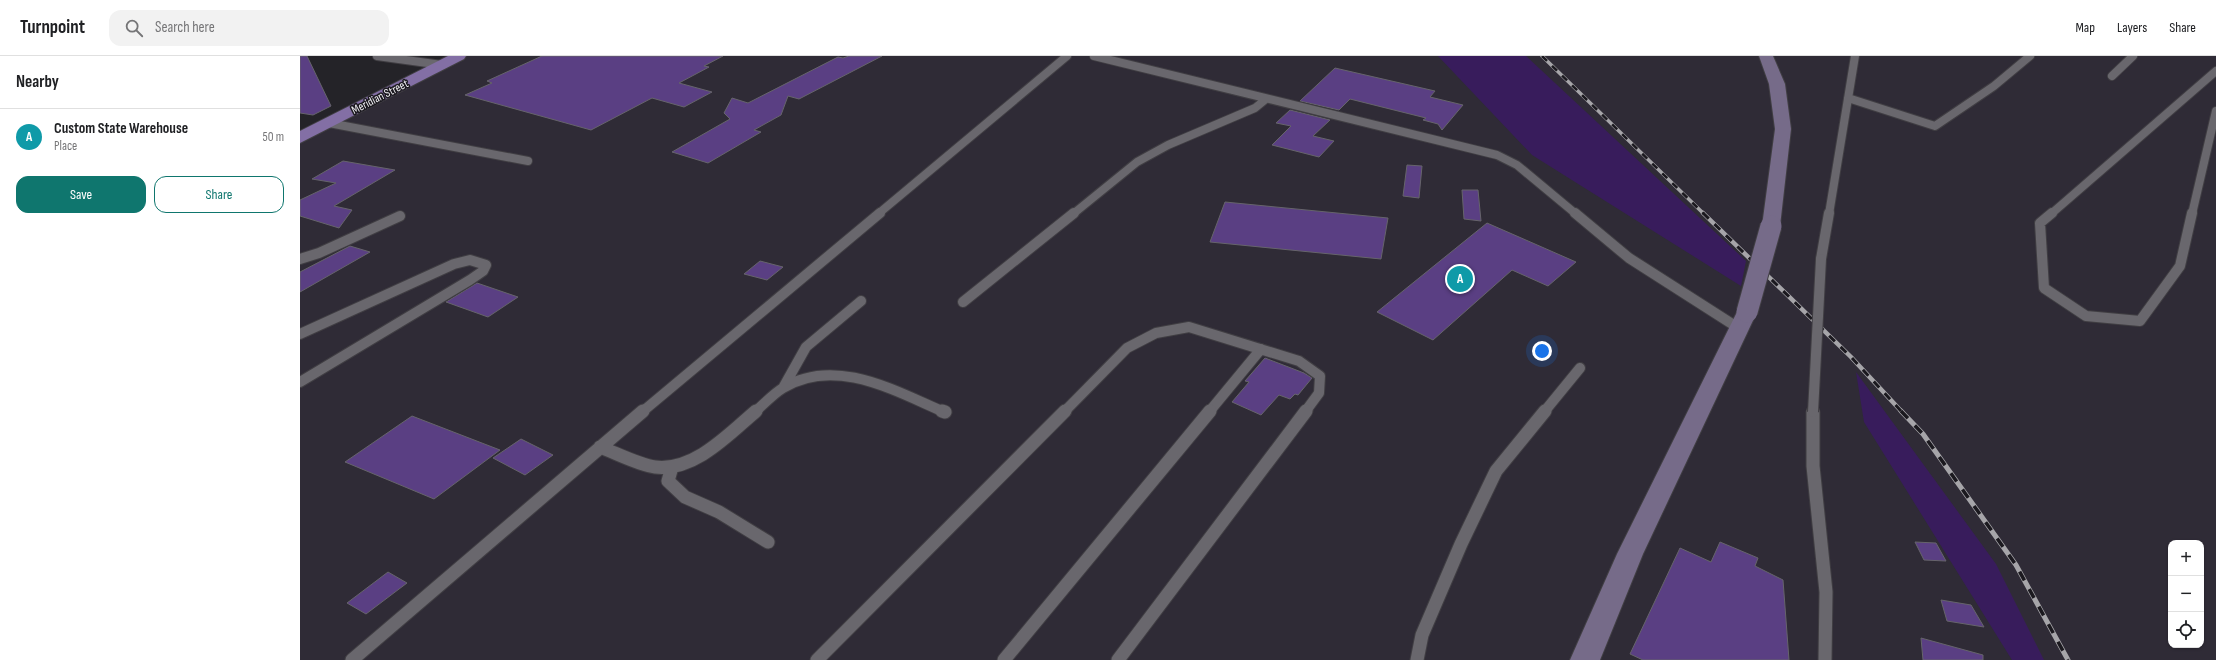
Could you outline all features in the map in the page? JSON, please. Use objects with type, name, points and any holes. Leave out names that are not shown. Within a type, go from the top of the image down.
[{"type":"main road","name":"Meridian Street","points":[[300,138],[459,56]]},
{"type":"main road","points":[[1585,660],[1630,554],[1744,321],[1771,226],[1783,129],[1777,84],[1766,56]]},
{"type":"lane","points":[[377,56],[442,64]]},
{"type":"lane","points":[[352,660],[600,447],[1067,56]]},
{"type":"lane","points":[[1094,56],[1497,155],[1517,165],[1629,258],[1744,321]]},
{"type":"lane","points":[[1825,660],[1826,592],[1813,466],[1813,412],[1821,259],[1855,56]]},
{"type":"lane","points":[[1848,98],[1935,126],[1994,86],[2030,56]]},
{"type":"lane","points":[[2112,76],[2133,56]]},
{"type":"lane","points":[[2216,71],[2040,223],[2044,288],[2086,316],[2140,321],[2180,266],[2216,111]]},
{"type":"lane","points":[[962,302],[1138,162],[1168,145],[1255,108],[1266,99]]},
{"type":"lane","points":[[329,123],[528,161]]},
{"type":"lane","points":[[300,259],[319,254],[400,216]]},
{"type":"lane","points":[[300,334],[454,264],[468,260],[479,260],[486,265],[483,271],[470,280],[300,382]]},
{"type":"lane","points":[[783,388],[806,347],[829,326],[861,301]]},
{"type":"lane","points":[[817,660],[1127,348],[1156,333],[1189,327],[1299,361],[1320,376],[1319,393],[1118,660]]},
{"type":"lane","points":[[1004,660],[1262,349]]},
{"type":"lane","points":[[1416,660],[1422,635],[1461,544],[1496,471],[1580,368]]},
{"type":"lane","points":[[600,447],[654,467],[672,467],[707,453],[783,388],[811,376],[841,374],[881,385],[945,412]]},
{"type":"lane","points":[[672,467],[668,481],[685,497],[720,512],[768,542]]},
{"type":"shaded area","points":[[456,56],[2216,56],[2216,660],[300,660],[300,136]]},
{"type":"shaded area","points":[[1438,56],[1526,56],[1746,261],[1741,286],[1532,155]]},
{"type":"shaded area","points":[[1856,372],[1996,564],[2044,660],[2012,660],[1864,422]]},
{"type":"building","points":[[300,56],[307,56],[331,106],[313,115],[300,113]]},
{"type":"building","points":[[542,56],[723,56],[704,66],[709,67],[679,83],[712,92],[684,107],[652,98],[591,130],[465,95],[492,83],[487,81]]},
{"type":"building","points":[[849,56],[882,56],[799,99],[788,96],[781,115],[754,130],[761,132],[708,163],[672,152],[730,119],[724,113],[732,98],[748,103],[838,57],[843,58]]},
{"type":"building","points":[[1335,68],[1435,91],[1430,97],[1463,105],[1442,130],[1438,124],[1423,120],[1426,118],[1350,99],[1339,110],[1300,101]]},
{"type":"building","points":[[1290,110],[1330,120],[1313,136],[1334,141],[1319,157],[1272,145],[1291,126],[1276,123]]},
{"type":"building","points":[[343,161],[395,170],[334,206],[352,210],[339,228],[300,216],[300,200],[336,183],[312,179]]},
{"type":"building","points":[[1407,165],[1422,166],[1419,198],[1403,196]]},
{"type":"building","points":[[1462,190],[1478,190],[1481,221],[1464,219]]},
{"type":"building","points":[[1225,202],[1388,218],[1381,259],[1210,242]]},
{"type":"building","points":[[1487,223],[1576,262],[1548,286],[1512,270],[1433,340],[1377,312]]},
{"type":"building","points":[[350,246],[370,252],[300,292],[300,272]]},
{"type":"building","points":[[760,261],[783,267],[767,280],[744,274]]},
{"type":"building","points":[[477,283],[518,297],[488,317],[446,302]]},
{"type":"building","points":[[1265,358],[1304,373],[1312,378],[1298,395],[1295,394],[1290,399],[1279,395],[1261,415],[1232,402],[1249,382],[1245,381]]},
{"type":"building","points":[[412,416],[500,450],[434,499],[345,462]]},
{"type":"building","points":[[521,439],[553,455],[525,475],[493,458]]},
{"type":"building","points":[[1720,542],[1758,558],[1755,566],[1783,580],[1789,660],[1643,660],[1630,654],[1680,548],[1711,562]]},
{"type":"building","points":[[1915,542],[1936,543],[1946,561],[1924,560]]},
{"type":"building","points":[[388,572],[407,583],[366,614],[347,603]]},
{"type":"building","points":[[1941,600],[1971,605],[1984,627],[1947,621]]},
{"type":"building","points":[[1921,638],[1983,655],[1983,660],[1923,660]]},
{"type":"railway","points":[[1542,56],[1704,214]]},
{"type":"railway","points":[[1703,213],[1851,357],[1902,412]]},
{"type":"railway","points":[[1901,411],[1923,434],[2016,565],[2068,660]]},
{"type":"place","name":"Custom State Warehouse","points":[[1460,279]]}]
